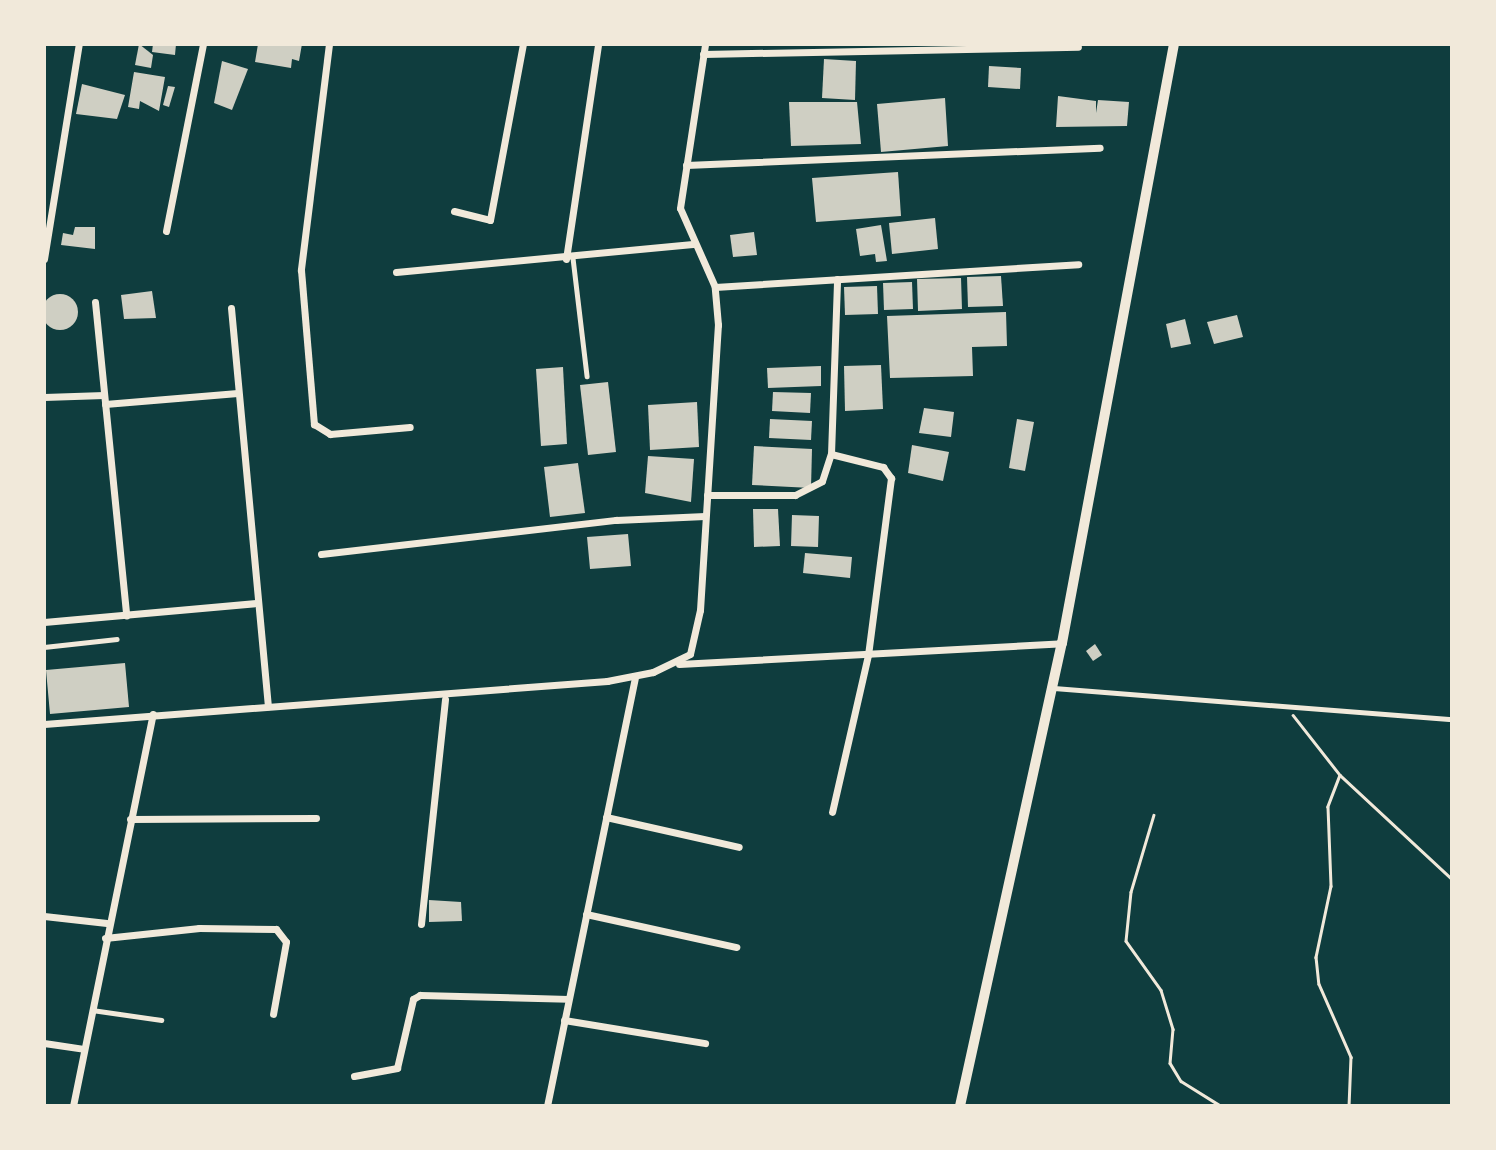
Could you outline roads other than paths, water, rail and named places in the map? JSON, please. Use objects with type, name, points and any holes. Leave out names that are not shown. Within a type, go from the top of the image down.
[{"type":"street","points":[[44,259],[79,44]]},
{"type":"street","points":[[166,231],[203,44]]},
{"type":"street","points":[[329,44],[300,270],[314,424],[330,434],[410,427]]},
{"type":"street","points":[[454,211],[490,220],[523,44]]},
{"type":"street","points":[[569,259],[598,44]]},
{"type":"street","points":[[678,664],[695,644],[706,495],[715,286],[693,244],[680,208],[705,44]]},
{"type":"street","points":[[960,1106],[1053,688],[1174,44]]},
{"type":"street","points":[[704,54],[1078,47]]},
{"type":"street","points":[[686,165],[1100,148]]},
{"type":"street","points":[[396,272],[569,259],[693,244]]},
{"type":"street","points":[[715,286],[1078,264]]},
{"type":"street","points":[[706,495],[812,491],[831,454],[836,279]]},
{"type":"street","points":[[95,302],[127,615]]},
{"type":"street","points":[[231,308],[256,603],[268,706]]},
{"type":"street","points":[[105,404],[238,393]]},
{"type":"street","points":[[44,397],[104,395]]},
{"type":"street","points":[[831,454],[883,467],[891,478],[868,655],[832,811]]},
{"type":"street","points":[[321,554],[617,520],[705,516]]},
{"type":"street","points":[[44,622],[256,603]]},
{"type":"street","points":[[44,724],[268,706],[445,699],[635,678],[678,664],[1062,643]]},
{"type":"street","points":[[547,1106],[635,678]]},
{"type":"street","points":[[421,924],[445,699]]},
{"type":"street","points":[[73,1106],[107,923],[153,714]]},
{"type":"street","points":[[606,817],[739,847]]},
{"type":"street","points":[[130,820],[316,818]]},
{"type":"street","points":[[586,914],[736,947]]},
{"type":"street","points":[[44,916],[107,923]]},
{"type":"street","points":[[104,938],[199,928],[276,929],[286,942],[273,1014]]},
{"type":"street","points":[[354,1076],[397,1068],[413,999],[420,995],[568,999]]},
{"type":"street","points":[[564,1020],[705,1042]]},
{"type":"street","points":[[44,1043],[84,1049]]},
{"type":"lane","points":[[569,259],[587,376]]},
{"type":"lane","points":[[44,647],[117,639]]},
{"type":"lane","points":[[1053,688],[1452,719]]},
{"type":"lane","points":[[91,1010],[161,1020]]}]
